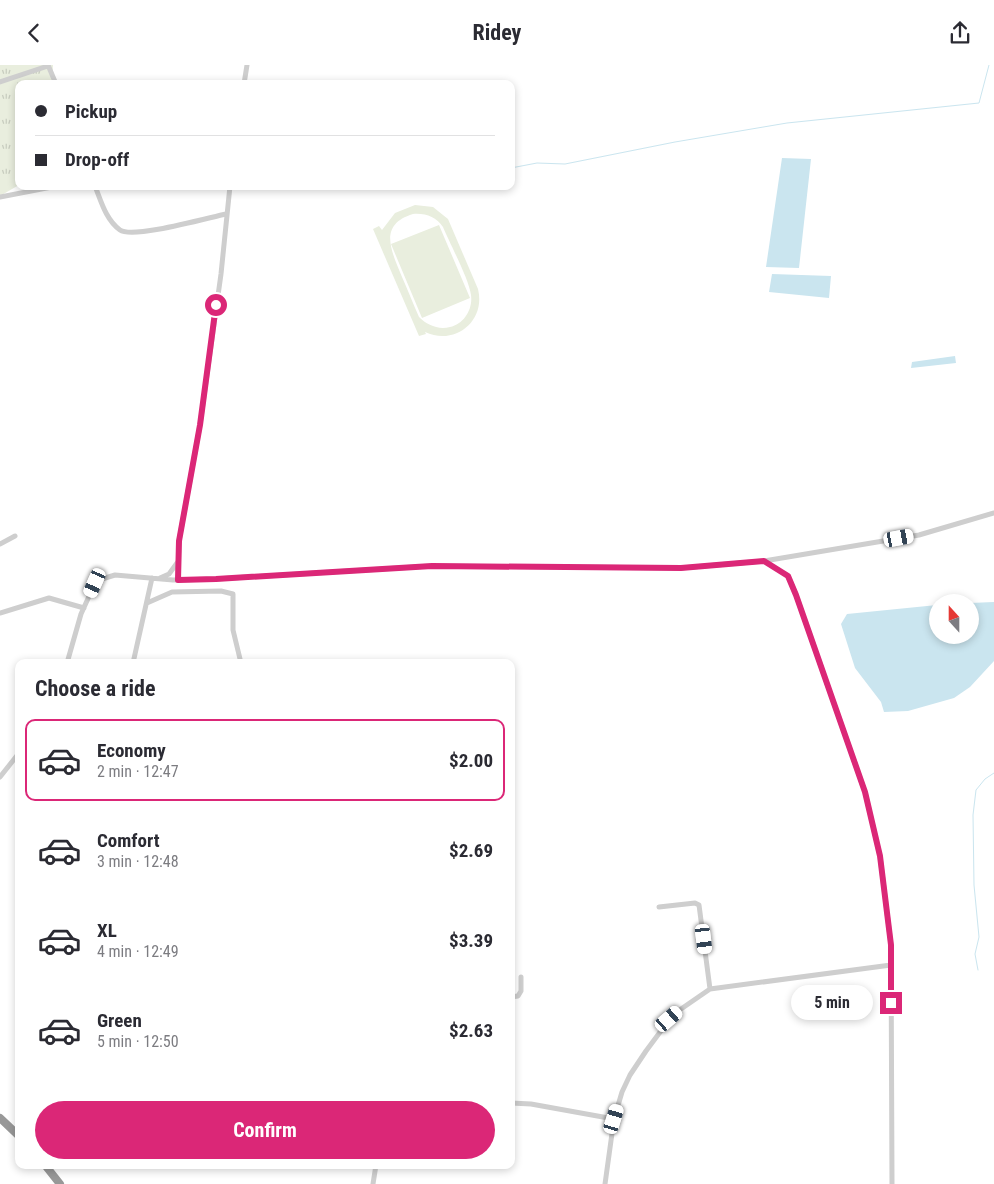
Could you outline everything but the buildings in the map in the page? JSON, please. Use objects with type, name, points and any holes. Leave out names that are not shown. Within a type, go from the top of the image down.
[{"type":"highway","points":[[0,1118],[15,1132]]},
{"type":"highway","points":[[48,1169],[60,1184]]},
{"type":"street","points":[[0,83],[48,65],[54,80]]},
{"type":"street","points":[[245,80],[247,65]]},
{"type":"street","points":[[0,197],[36,190]]},
{"type":"street","points":[[96,190],[110,221],[120,230],[128,233],[226,214]]},
{"type":"street","points":[[178,580],[179,541],[200,425],[229,190]]},
{"type":"street","points":[[68,659],[84,608],[95,583],[115,575],[178,580],[432,566],[681,568],[764,561],[919,535],[994,513]]},
{"type":"street","points":[[0,544],[15,536]]},
{"type":"street","points":[[155,578],[169,574],[174,569],[179,557]]},
{"type":"street","points":[[764,561],[788,576],[791,582],[865,792],[880,856],[891,945],[892,1184]]},
{"type":"street","points":[[134,659],[155,578]]},
{"type":"street","points":[[147,603],[172,592],[221,591],[233,594],[233,630],[240,659]]},
{"type":"street","points":[[0,613],[49,599],[84,608]]},
{"type":"street","points":[[0,777],[15,758]]},
{"type":"street","points":[[659,907],[695,903],[700,905],[710,989]]},
{"type":"street","points":[[605,1184],[614,1119],[622,1092],[630,1075],[669,1019],[710,989],[891,965]]},
{"type":"street","points":[[515,996],[518,996],[521,991],[521,977]]},
{"type":"street","points":[[515,1103],[531,1103],[614,1119]]},
{"type":"street","points":[[373,1184],[375,1169]]},
{"type":"green space","points":[[0,65],[53,65],[52,80],[15,80],[15,187],[0,196]]},
{"type":"green space","points":[[415,205],[433,207],[448,219],[478,289],[479,301],[477,311],[473,320],[466,328],[447,336],[425,332],[426,334],[419,336],[373,229],[379,226],[382,230],[395,213]],"holes":[[[418,214],[434,218],[443,227],[470,288],[471,305],[469,310],[459,323],[450,327],[441,328],[433,326],[419,317],[392,249],[390,240],[391,232],[395,225],[402,219]]]},
{"type":"green space","points":[[439,225],[470,298],[422,318],[391,244]]},
{"type":"water","points":[[782,158],[811,159],[799,268],[766,267]]},
{"type":"water","points":[[772,274],[831,276],[829,298],[769,292]]},
{"type":"water","points":[[955,356],[956,363],[911,368],[912,362]]},
{"type":"water","points":[[994,602],[994,661],[970,687],[954,698],[908,711],[884,712],[881,702],[855,668],[841,624],[847,614],[929,606],[929,644],[979,644],[979,603]]},
{"type":"waterway","points":[[515,167],[537,163],[565,164],[675,142],[787,123],[979,103],[989,65]]},
{"type":"waterway","points":[[978,970],[975,954],[979,937],[974,885],[973,815],[976,790],[985,779],[994,773]]},
{"type":"route","points":[[216,305],[200,425],[179,541],[178,580],[432,566],[681,568],[764,561],[788,576],[865,792],[880,856],[891,945],[891,1003]]}]
